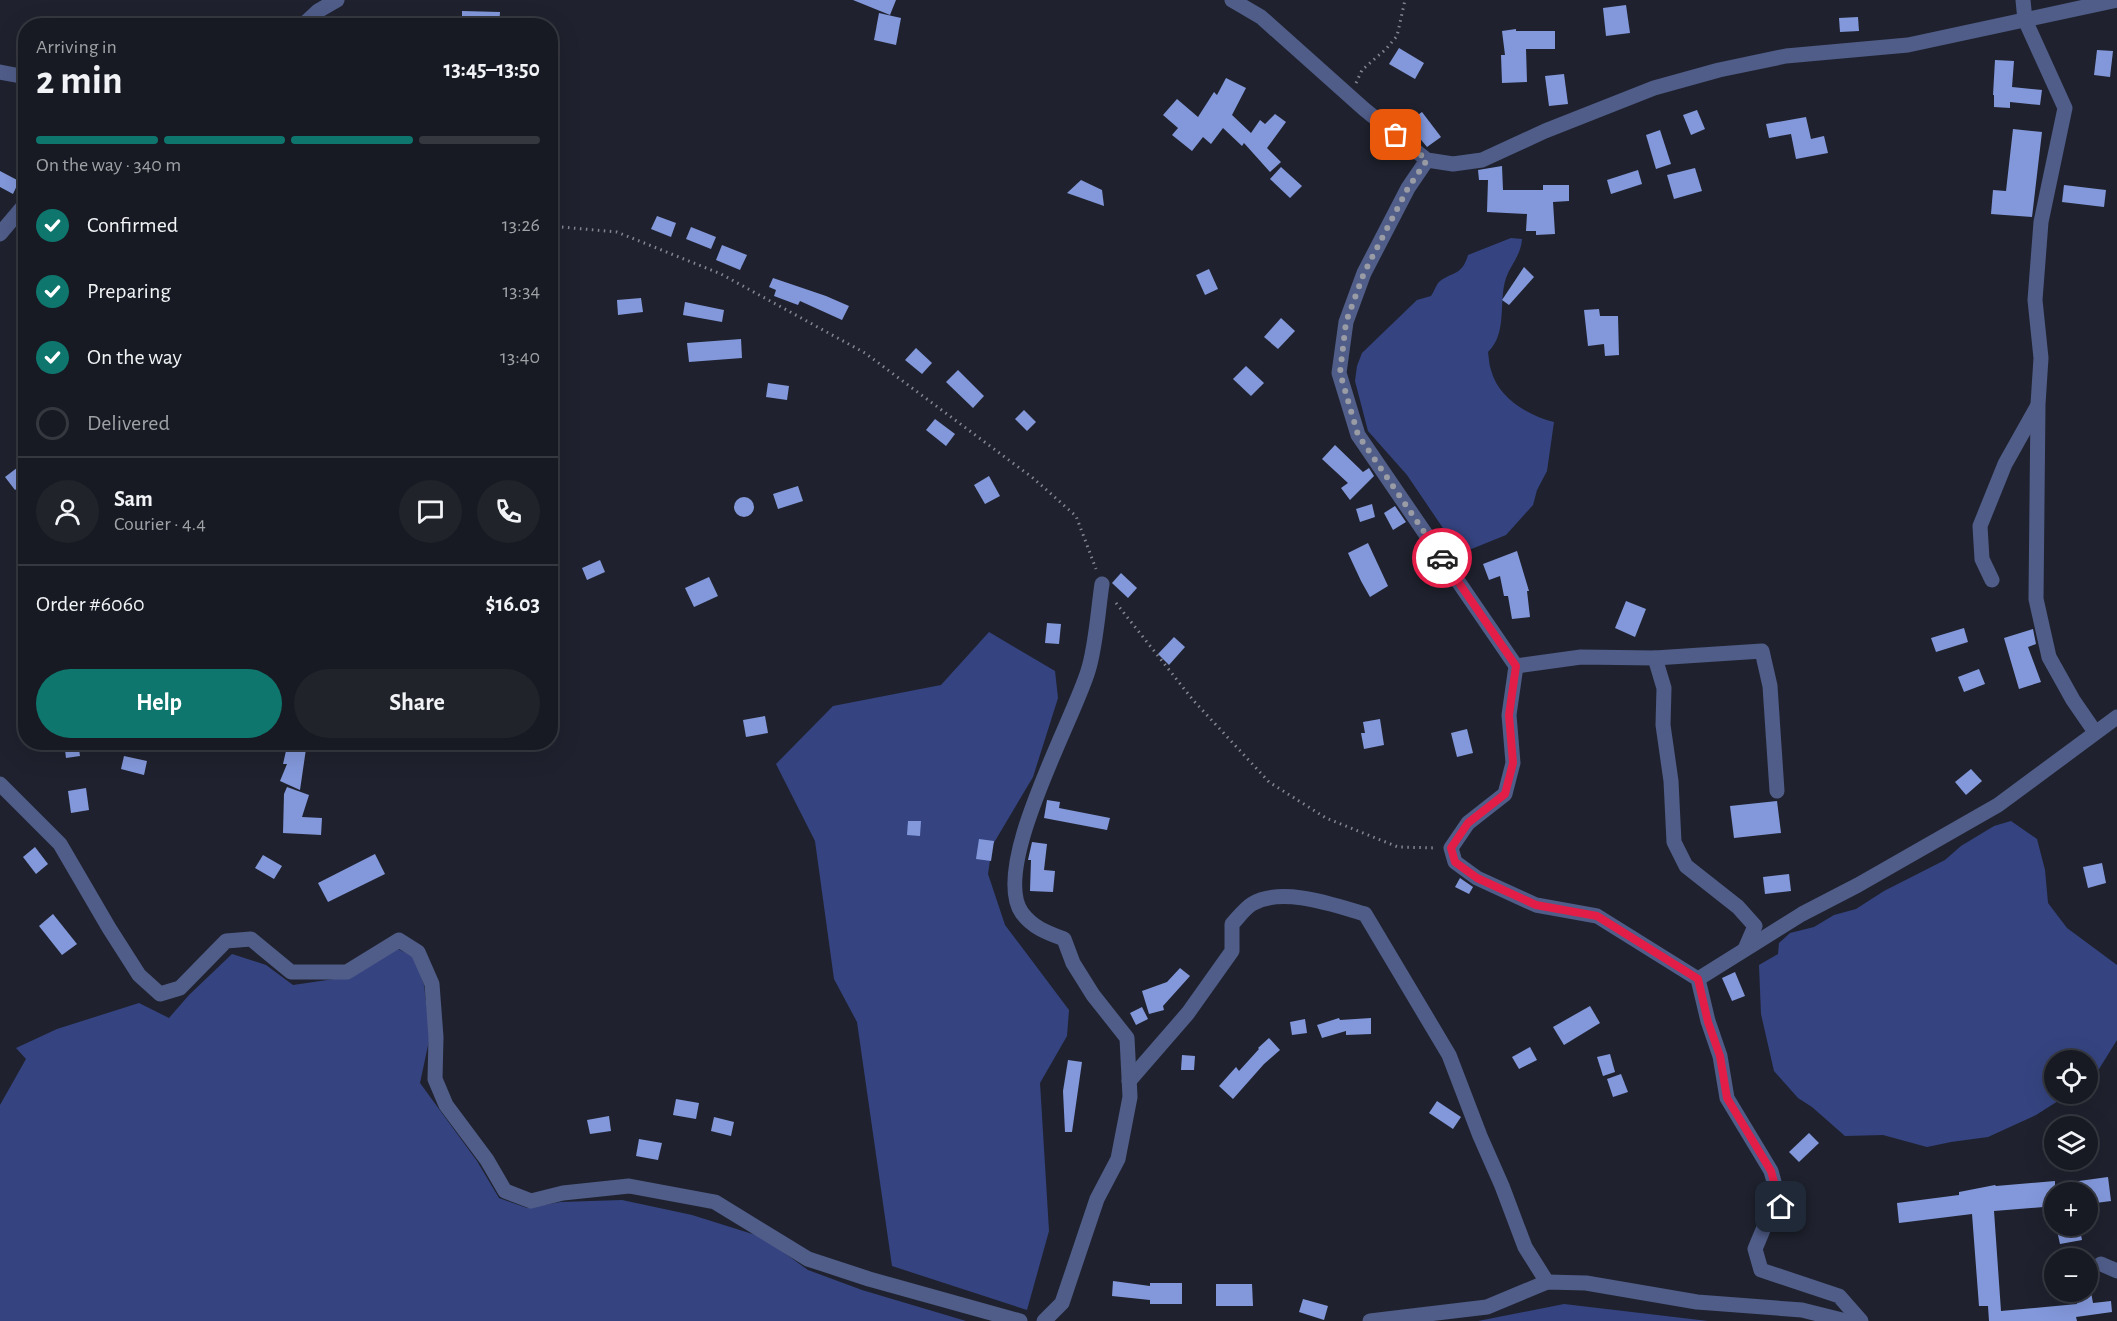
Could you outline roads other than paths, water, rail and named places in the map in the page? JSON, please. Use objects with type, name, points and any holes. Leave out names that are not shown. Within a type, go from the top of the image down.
[{"type":"street","points":[[311,18],[337,0]]},
{"type":"street","points":[[1232,0],[1261,17],[1427,160],[1452,164],[1482,160],[1545,131],[1654,88],[1719,70],[1786,56],[1908,45],[2117,0]]},
{"type":"street","points":[[2023,0],[2025,20],[2065,108],[2041,222],[2035,300],[2041,358],[2038,404],[2036,599],[2049,657],[2073,700],[2095,732]]},
{"type":"street","points":[[0,72],[18,75]]},
{"type":"street","points":[[1427,160],[1408,188],[1364,273],[1346,322],[1340,373],[1358,435],[1516,666],[1509,715],[1513,763],[1505,794],[1468,823],[1451,848],[1455,862],[1477,878],[1536,905],[1597,916],[1698,979],[1708,1022],[1720,1056],[1727,1098],[1771,1171],[1781,1207],[1765,1225],[1755,1249],[1761,1270],[1839,1296],[1862,1321]]},
{"type":"street","points":[[0,234],[18,213]]},
{"type":"street","points":[[1992,580],[1982,559],[1980,525],[2005,464],[2038,404]]},
{"type":"street","points":[[1044,1321],[1062,1303],[1097,1199],[1118,1159],[1130,1097],[1127,1038],[1093,995],[1073,963],[1065,939],[1041,930],[1021,912],[1014,883],[1020,843],[1088,670],[1102,584]]},
{"type":"street","points":[[1516,666],[1581,657],[1655,658],[1762,651],[1770,686],[1777,791]]},
{"type":"street","points":[[1655,658],[1664,688],[1663,725],[1671,781],[1674,842],[1686,866],[1738,907],[1755,926],[1745,950]]},
{"type":"street","points":[[1698,979],[1802,914],[1858,885],[1998,805],[2117,717]]},
{"type":"street","points":[[0,784],[60,844],[139,975],[160,994],[180,988],[226,941],[252,939],[291,972],[347,972],[399,940],[418,952],[432,984],[436,1037],[435,1079],[446,1104],[487,1160],[505,1191],[531,1201],[563,1193],[629,1186],[716,1202],[808,1259],[1020,1321]]},
{"type":"street","points":[[1129,1080],[1188,1013],[1232,951],[1232,924],[1252,904],[1279,896],[1318,900],[1365,914],[1449,1055],[1525,1247],[1547,1282]]},
{"type":"street","points":[[2101,1264],[2117,1271]]},
{"type":"street","points":[[1370,1321],[1487,1307],[1547,1282],[1586,1283],[1696,1302],[1802,1310],[1846,1321]]}]
